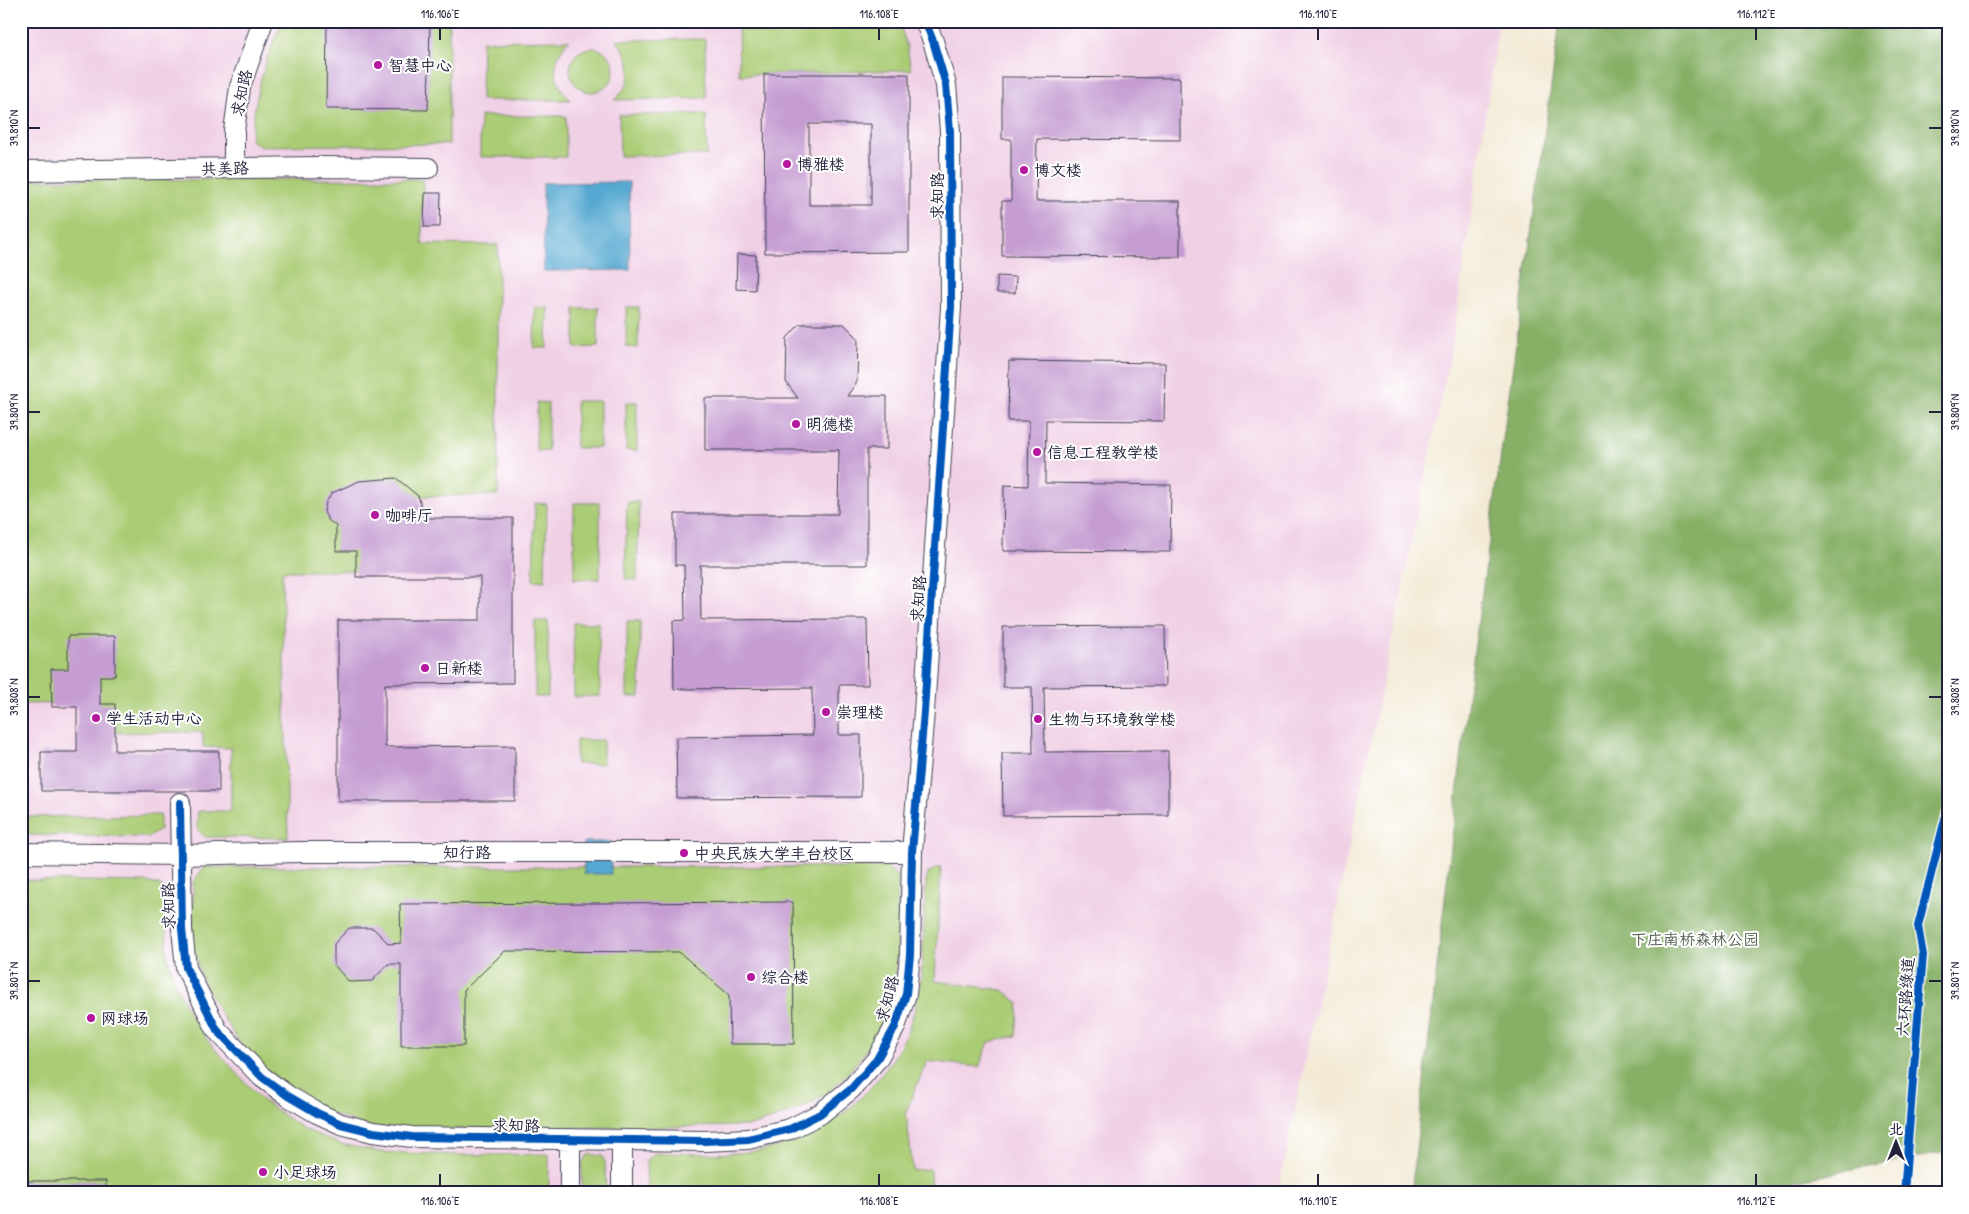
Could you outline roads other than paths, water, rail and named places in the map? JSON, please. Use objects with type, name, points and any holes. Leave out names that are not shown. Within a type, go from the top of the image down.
[{"type":"street","name":"求知路","points":[[234,168],[234,131],[240,87],[263,21]]},
{"type":"street","name":"求知路","points":[[180,803],[182,929],[186,968],[217,1030],[262,1077],[317,1114],[341,1124],[373,1132],[412,1137],[708,1141],[748,1139],[790,1129],[820,1114],[851,1089],[878,1059],[896,1027],[906,994],[910,955],[912,852],[924,712],[951,307],[950,131],[946,85],[925,21]]},
{"type":"street","name":"共美路","points":[[21,171],[428,168]]},
{"type":"street","name":"知行路","points":[[21,853],[181,855],[300,852],[912,852]]},
{"type":"street","points":[[570,1139],[570,1193]]},
{"type":"street","points":[[622,1140],[622,1193]]},
{"type":"water","points":[[629,182],[630,270],[544,271],[543,183]]},
{"type":"water","points":[[584,842],[611,842],[611,874],[584,874]]},
{"type":"place","name":"智慧中心","points":[[378,65]]},
{"type":"place","name":"博雅楼","points":[[787,164]]},
{"type":"place","name":"博文楼","points":[[1024,170]]},
{"type":"place","name":"明德楼","points":[[796,424]]},
{"type":"place","name":"信息工程教学楼","points":[[1037,452]]},
{"type":"place","name":"咖啡厅","points":[[375,515]]},
{"type":"place","name":"日新楼","points":[[425,668]]},
{"type":"place","name":"崇理楼","points":[[826,712]]},
{"type":"place","name":"学生活动中心","points":[[96,718]]},
{"type":"place","name":"生物与环境教学楼","points":[[1038,719]]},
{"type":"place","name":"中央民族大学丰台校区","points":[[684,853]]},
{"type":"place","name":"综合楼","points":[[751,977]]},
{"type":"place","name":"网球场","points":[[91,1018]]},
{"type":"place","name":"小足球场","points":[[263,1172]]},
{"type":"park label","name":"下庄南桥森林公园","points":[[1695,939]]}]
